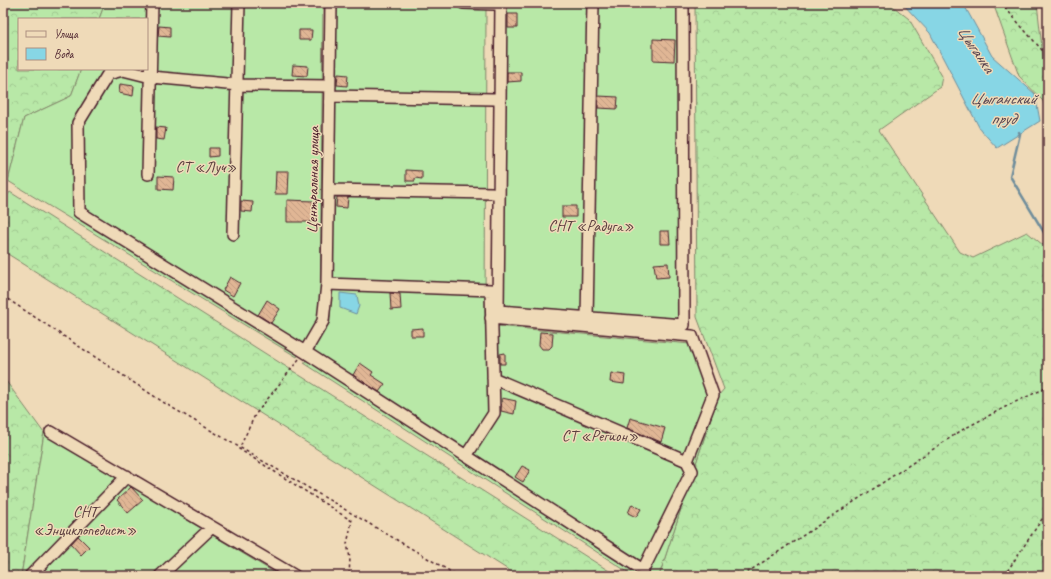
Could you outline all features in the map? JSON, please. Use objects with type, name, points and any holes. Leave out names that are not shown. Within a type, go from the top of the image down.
[{"type":"street","points":[[148,174],[152,3]]},
{"type":"street","points":[[233,234],[239,3]]},
{"type":"street","name":"Центральная улица","points":[[305,352],[324,321],[327,284],[331,3]]},
{"type":"street","points":[[463,3],[497,3]]},
{"type":"street","points":[[466,456],[494,413],[491,290],[497,3]]},
{"type":"street","points":[[497,3],[498,311],[684,325],[683,3]]},
{"type":"street","points":[[587,318],[592,3]]},
{"type":"street","points":[[493,378],[687,461],[692,471],[643,570],[305,352],[79,212],[78,123],[108,74],[123,70],[151,77],[238,85],[494,99]]},
{"type":"street","points":[[329,190],[492,193]]},
{"type":"street","points":[[327,284],[491,290]]},
{"type":"street","points":[[491,318],[692,336],[713,395],[687,461]]},
{"type":"street","points":[[51,432],[294,576]]},
{"type":"street","points":[[30,576],[127,476]]},
{"type":"street","points":[[160,576],[212,527]]},
{"type":"path","points":[[1001,3],[1048,57]]},
{"type":"path","points":[[3,296],[166,404],[458,576]]},
{"type":"path","points":[[240,447],[255,415],[305,352]]},
{"type":"path","points":[[742,576],[962,430],[1009,405],[1048,387]]},
{"type":"path","points":[[240,447],[239,449],[352,521],[347,544],[350,558],[349,576]]},
{"type":"path","points":[[1004,576],[1048,510]]},
{"type":"green space","points":[[3,3],[105,3],[99,18],[18,18],[18,70],[81,70],[71,96],[24,118],[8,181],[3,186]]},
{"type":"green space","name":"СТ «Луч»","points":[[105,3],[323,3],[320,320],[297,357],[8,181],[24,118],[71,96],[81,70],[148,70],[148,18],[99,18]]},
{"type":"green space","name":"СТ «Регион»","points":[[337,3],[486,3],[485,325],[701,345],[718,396],[659,576],[634,576],[304,363],[330,322]]},
{"type":"green space","name":"СНТ «Радуга»","points":[[499,3],[687,3],[688,331],[494,315]]},
{"type":"green space","points":[[695,3],[889,3],[909,19],[942,76],[940,87],[879,130],[960,252],[973,258],[1027,232],[1048,249],[1048,576],[659,576],[718,396],[724,389],[697,317]]},
{"type":"green space","points":[[993,3],[1037,3],[1044,66],[1048,69],[1048,114],[1043,101],[1019,76]]},
{"type":"green space","points":[[10,192],[617,576],[518,576],[3,251],[3,201]]},
{"type":"green space","points":[[3,377],[44,433],[21,576],[3,576]]},
{"type":"green space","name":"СНТ «Энциклопедист»","points":[[44,433],[280,576],[21,576]]},
{"type":"water","name":"Цыганский пруд","points":[[902,3],[963,3],[992,56],[1035,94],[1040,121],[997,148],[980,129],[930,33]]},
{"type":"water","points":[[340,293],[357,295],[359,306],[356,314],[340,308]]},
{"type":"building","points":[[508,14],[517,14],[517,28],[508,28]]},
{"type":"building","points":[[159,26],[170,27],[170,37],[158,36]]},
{"type":"building","points":[[299,30],[312,30],[311,40],[299,40]]},
{"type":"building","points":[[653,39],[675,40],[674,61],[653,60]]},
{"type":"building","points":[[293,65],[308,66],[307,76],[292,75]]},
{"type":"building","points":[[507,72],[521,72],[521,81],[507,82]]},
{"type":"building","points":[[338,74],[348,75],[347,86],[337,85]]},
{"type":"building","points":[[120,84],[134,86],[133,96],[119,93]]},
{"type":"building","points":[[598,96],[618,97],[617,109],[598,108]]},
{"type":"building","points":[[156,127],[166,128],[164,140],[156,139]]},
{"type":"building","points":[[209,148],[218,148],[218,156],[209,157]]},
{"type":"building","points":[[406,170],[422,171],[422,179],[415,178],[415,181],[406,181]]},
{"type":"building","points":[[276,171],[289,171],[288,194],[275,194]]},
{"type":"building","points":[[158,176],[174,177],[173,190],[158,189]]},
{"type":"building","points":[[337,197],[348,197],[347,208],[336,207]]},
{"type":"building","points":[[287,200],[313,201],[313,222],[287,222]]},
{"type":"building","points":[[241,201],[253,202],[252,212],[241,211]]},
{"type":"building","points":[[562,206],[576,206],[576,217],[562,217]]},
{"type":"building","points":[[660,231],[669,231],[670,244],[660,244]]},
{"type":"building","points":[[668,263],[669,277],[656,278],[654,264]]},
{"type":"building","points":[[230,277],[240,283],[233,296],[223,290]]},
{"type":"building","points":[[390,293],[400,294],[401,309],[391,310]]},
{"type":"building","points":[[267,300],[280,309],[271,323],[258,315]]},
{"type":"building","points":[[423,328],[423,336],[411,336],[411,329]]},
{"type":"building","points":[[540,332],[553,333],[552,346],[549,349],[542,349],[539,345]]},
{"type":"building","points":[[505,353],[505,364],[500,364],[500,354]]},
{"type":"building","points":[[360,363],[373,372],[371,375],[385,384],[379,392],[353,375]]},
{"type":"building","points":[[611,373],[625,375],[624,384],[610,382]]},
{"type":"building","points":[[502,398],[516,401],[514,414],[501,411]]},
{"type":"building","points":[[630,418],[665,428],[661,442],[627,428]]},
{"type":"building","points":[[522,466],[530,470],[523,482],[515,477]]},
{"type":"building","points":[[131,487],[143,500],[128,513],[117,500]]},
{"type":"building","points":[[632,504],[641,509],[636,517],[628,513]]},
{"type":"building","points":[[78,536],[89,547],[81,555],[71,544]]},
{"type":"waterway","name":"Цыганка","points":[[1019,132],[1020,134],[1010,176],[1048,239]]}]
